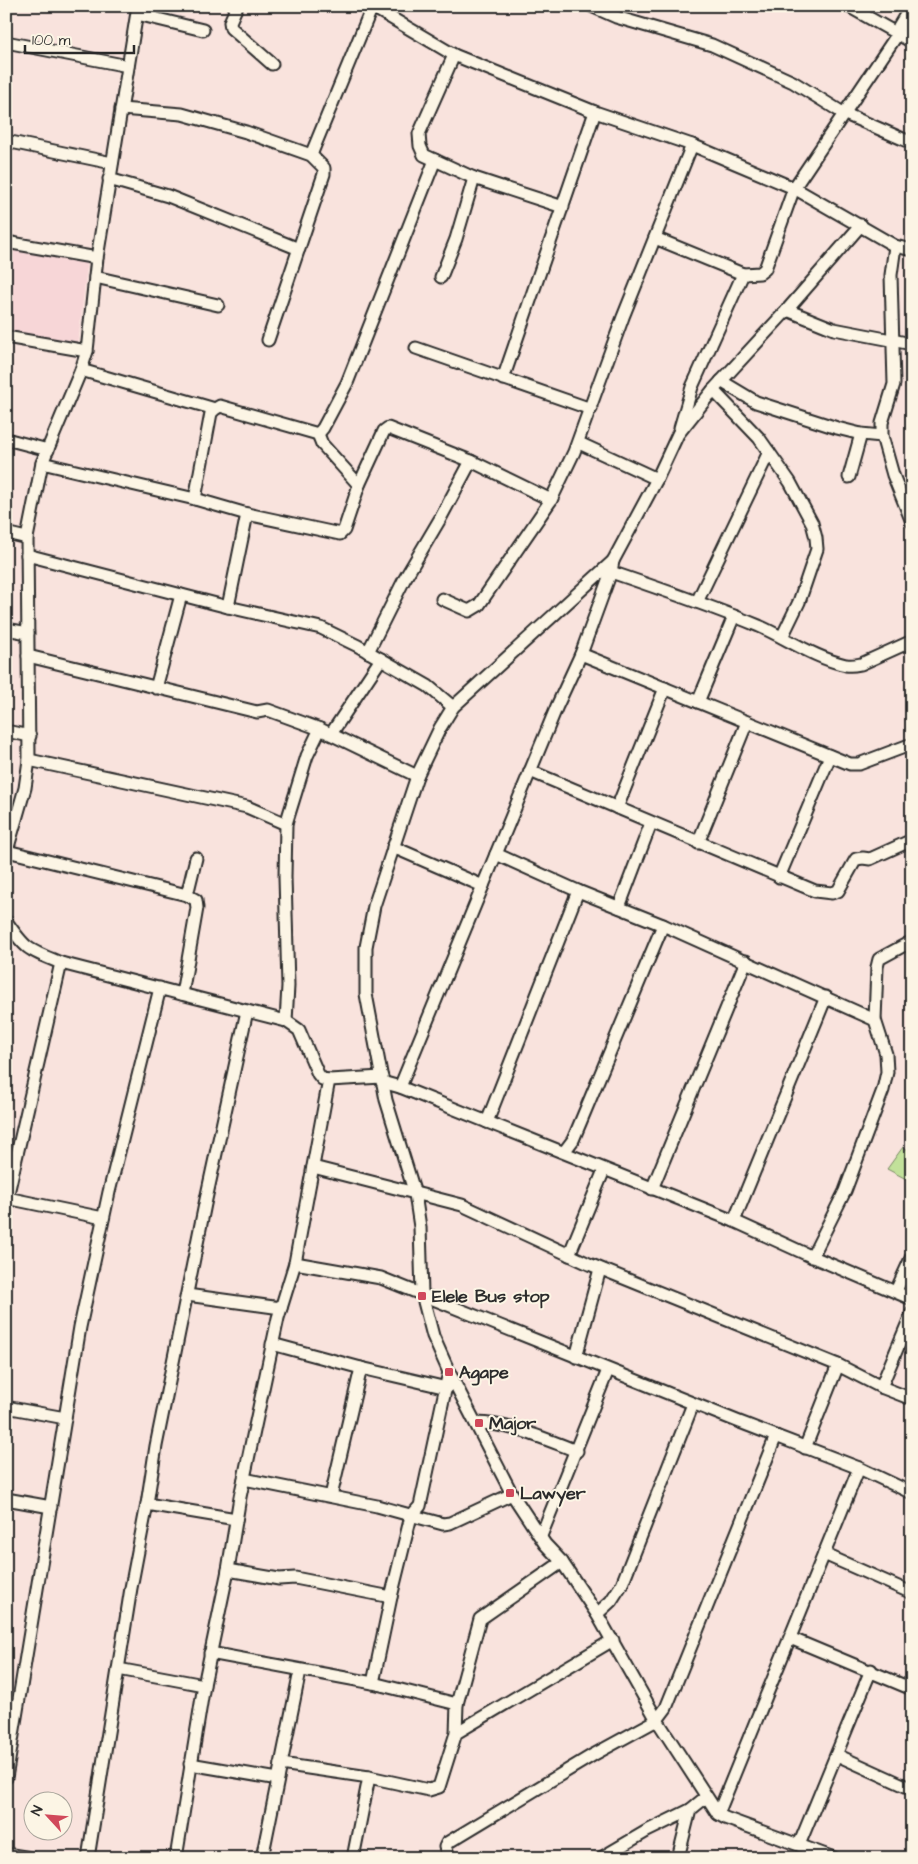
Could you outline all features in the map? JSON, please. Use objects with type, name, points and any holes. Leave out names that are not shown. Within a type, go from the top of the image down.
[{"type":"street","points":[[237,6],[230,22],[231,28],[272,64]]},
{"type":"street","points":[[591,6],[616,16],[712,45],[793,82],[843,113],[912,143]]},
{"type":"street","points":[[848,6],[912,42]]},
{"type":"street","points":[[655,238],[743,274],[760,273],[765,269],[794,188],[897,35],[899,26],[911,6]]},
{"type":"street","points":[[311,156],[372,7],[454,55],[595,112],[692,145],[794,188],[895,246],[912,250]]},
{"type":"street","points":[[182,994],[198,903],[196,900],[187,895],[7,852],[9,835],[25,788],[29,760],[27,538],[42,463],[81,370],[86,351],[109,179],[138,10],[203,30]]},
{"type":"street","points":[[6,42],[128,66]]},
{"type":"street","points":[[454,55],[419,134],[420,146],[424,155],[474,178],[563,207]]},
{"type":"street","points":[[121,110],[182,114],[246,132],[311,156],[324,168],[324,174],[268,340]]},
{"type":"street","points":[[503,379],[595,112]]},
{"type":"street","points":[[6,142],[112,163]]},
{"type":"street","points":[[442,599],[469,611],[479,605],[551,500],[578,443],[623,317],[692,145]]},
{"type":"street","points":[[318,434],[347,383],[435,160]]},
{"type":"street","points":[[441,277],[456,239],[474,178]]},
{"type":"street","points":[[109,179],[168,196],[299,249]]},
{"type":"street","points":[[678,434],[713,390],[861,226]]},
{"type":"street","points":[[6,242],[97,258]]},
{"type":"street","points":[[895,246],[891,275],[894,384],[882,423],[882,436],[893,475],[912,522]]},
{"type":"street","points":[[400,1087],[557,706],[581,654],[612,566],[678,434],[692,387],[743,274]]},
{"type":"street","points":[[96,277],[218,305]]},
{"type":"street","points":[[787,310],[834,330],[912,344]]},
{"type":"street","points":[[6,337],[86,351]]},
{"type":"street","points":[[416,348],[590,409]]},
{"type":"street","points":[[81,370],[215,408]]},
{"type":"street","points":[[721,381],[756,402],[837,428],[860,434],[882,436]]},
{"type":"street","points":[[713,390],[759,438],[790,482],[812,523],[817,549],[800,602],[782,637]]},
{"type":"street","points":[[194,499],[211,413],[215,408],[220,406],[318,434]]},
{"type":"street","points":[[42,463],[194,499],[247,514],[340,534],[344,530],[359,485],[384,431],[388,428],[472,461],[551,500]]},
{"type":"street","points":[[318,434],[322,444],[359,485]]},
{"type":"street","points":[[849,477],[860,434]]},
{"type":"street","points":[[6,439],[48,450]]},
{"type":"street","points":[[578,443],[657,479]]},
{"type":"street","points":[[697,602],[769,452]]},
{"type":"street","points":[[368,652],[404,580],[472,461]]},
{"type":"street","points":[[228,607],[247,514]]},
{"type":"street","points":[[6,533],[27,538]]},
{"type":"street","points":[[27,555],[228,607],[321,628],[428,686],[453,707]]},
{"type":"street","points":[[612,566],[734,616],[782,637],[810,652],[846,665],[854,666],[912,641]]},
{"type":"street","points":[[612,566],[453,707],[440,728],[418,776],[374,906],[366,947],[366,994],[389,1114],[415,1194],[420,1227],[422,1294],[433,1336],[449,1372],[512,1494],[545,1544],[562,1562],[597,1614],[657,1720],[718,1814],[834,1858]]},
{"type":"street","points":[[156,688],[181,595]]},
{"type":"street","points":[[698,702],[734,616]]},
{"type":"street","points":[[6,629],[28,633]]},
{"type":"street","points":[[581,654],[850,764],[859,764],[912,744]]},
{"type":"street","points":[[28,656],[257,712],[268,710],[320,729],[418,776]]},
{"type":"street","points":[[331,734],[380,659]]},
{"type":"street","points":[[617,808],[665,688]]},
{"type":"street","points":[[698,843],[747,722]]},
{"type":"street","points":[[286,1021],[288,986],[285,877],[286,824],[307,756],[320,729]]},
{"type":"street","points":[[6,730],[30,736]]},
{"type":"street","points":[[779,877],[830,756]]},
{"type":"street","points":[[29,760],[247,807],[286,824]]},
{"type":"street","points":[[530,771],[816,891],[835,893],[843,883],[856,859],[870,860],[912,840]]},
{"type":"street","points":[[619,907],[651,823]]},
{"type":"street","points":[[393,847],[483,886]]},
{"type":"street","points":[[496,854],[578,891],[746,961],[875,1020]]},
{"type":"street","points":[[187,895],[196,858]]},
{"type":"street","points":[[487,1122],[578,891]]},
{"type":"street","points":[[6,921],[21,943],[30,951],[61,963],[286,1021],[298,1030],[322,1079],[382,1080],[734,1221],[812,1257],[912,1299]]},
{"type":"street","points":[[564,1152],[573,1140],[663,925]]},
{"type":"street","points":[[812,1257],[845,1191],[883,1090],[887,1072],[886,1054],[875,1020],[879,959],[912,942]]},
{"type":"street","points":[[652,1189],[746,961]]},
{"type":"street","points":[[61,963],[7,1200],[103,1218]]},
{"type":"street","points":[[6,1778],[12,1713],[51,1506],[80,1327],[103,1218],[160,988]]},
{"type":"street","points":[[734,1221],[826,997]]},
{"type":"street","points":[[88,1858],[131,1588],[148,1504],[156,1446],[247,1010]]},
{"type":"street","points":[[176,1858],[190,1764],[210,1653],[228,1570],[236,1519],[272,1344],[295,1263],[328,1080]]},
{"type":"street","points":[[573,1140],[575,1157]]},
{"type":"street","points":[[313,1167],[462,1205],[600,1269],[838,1365],[881,1387],[912,1399]]},
{"type":"street","points":[[569,1255],[604,1170]]},
{"type":"street","points":[[896,1291],[912,1256]]},
{"type":"street","points":[[295,1263],[381,1278],[693,1404],[859,1468],[912,1493]]},
{"type":"street","points":[[576,1357],[600,1269]]},
{"type":"street","points":[[187,1294],[281,1308]]},
{"type":"street","points":[[881,1387],[912,1313]]},
{"type":"street","points":[[272,1344],[361,1368],[447,1388]]},
{"type":"street","points":[[805,1448],[838,1365]]},
{"type":"street","points":[[331,1496],[361,1368]]},
{"type":"street","points":[[541,1536],[577,1451],[608,1370]]},
{"type":"street","points":[[373,1683],[391,1597],[411,1516],[420,1506],[449,1372]]},
{"type":"street","points":[[597,1614],[611,1601],[622,1584],[693,1404]]},
{"type":"street","points":[[6,1407],[65,1418]]},
{"type":"street","points":[[476,1423],[497,1424],[517,1428],[577,1451]]},
{"type":"street","points":[[450,1858],[445,1847],[448,1843],[593,1755],[657,1720],[666,1708],[776,1436]]},
{"type":"street","points":[[718,1814],[859,1468]]},
{"type":"street","points":[[244,1479],[377,1506],[443,1524],[450,1523],[512,1494]]},
{"type":"street","points":[[6,1498],[51,1506]]},
{"type":"street","points":[[148,1504],[236,1519]]},
{"type":"street","points":[[824,1554],[912,1593]]},
{"type":"street","points":[[281,1764],[369,1777],[429,1790],[439,1787],[456,1733],[457,1704],[480,1619],[562,1562]]},
{"type":"street","points":[[228,1570],[279,1579],[295,1578],[391,1597]]},
{"type":"street","points":[[790,1638],[912,1689]]},
{"type":"street","points":[[456,1733],[613,1640]]},
{"type":"street","points":[[210,1653],[373,1683],[457,1704]]},
{"type":"street","points":[[118,1669],[204,1685]]},
{"type":"street","points":[[799,1845],[870,1670]]},
{"type":"street","points":[[262,1858],[300,1671]]},
{"type":"street","points":[[837,1755],[912,1789]]},
{"type":"street","points":[[190,1764],[278,1778]]},
{"type":"street","points":[[353,1858],[369,1777]]},
{"type":"street","points":[[601,1858],[647,1831],[690,1810],[706,1797]]},
{"type":"street","points":[[678,1858],[690,1810]]},
{"type":"street","points":[[6,1854],[31,1858]]},
{"type":"shaded area","points":[[15,243],[88,256],[78,342],[6,330],[6,281]]},
{"type":"green space","points":[[903,1147],[912,1152],[912,1182],[887,1169]]},
{"type":"place","name":"Elele Bus stop","points":[[422,1296]]},
{"type":"place","name":"Agape","points":[[449,1372]]},
{"type":"place","name":"Major","points":[[479,1423]]},
{"type":"place","name":"Lawyer","points":[[510,1493]]}]
